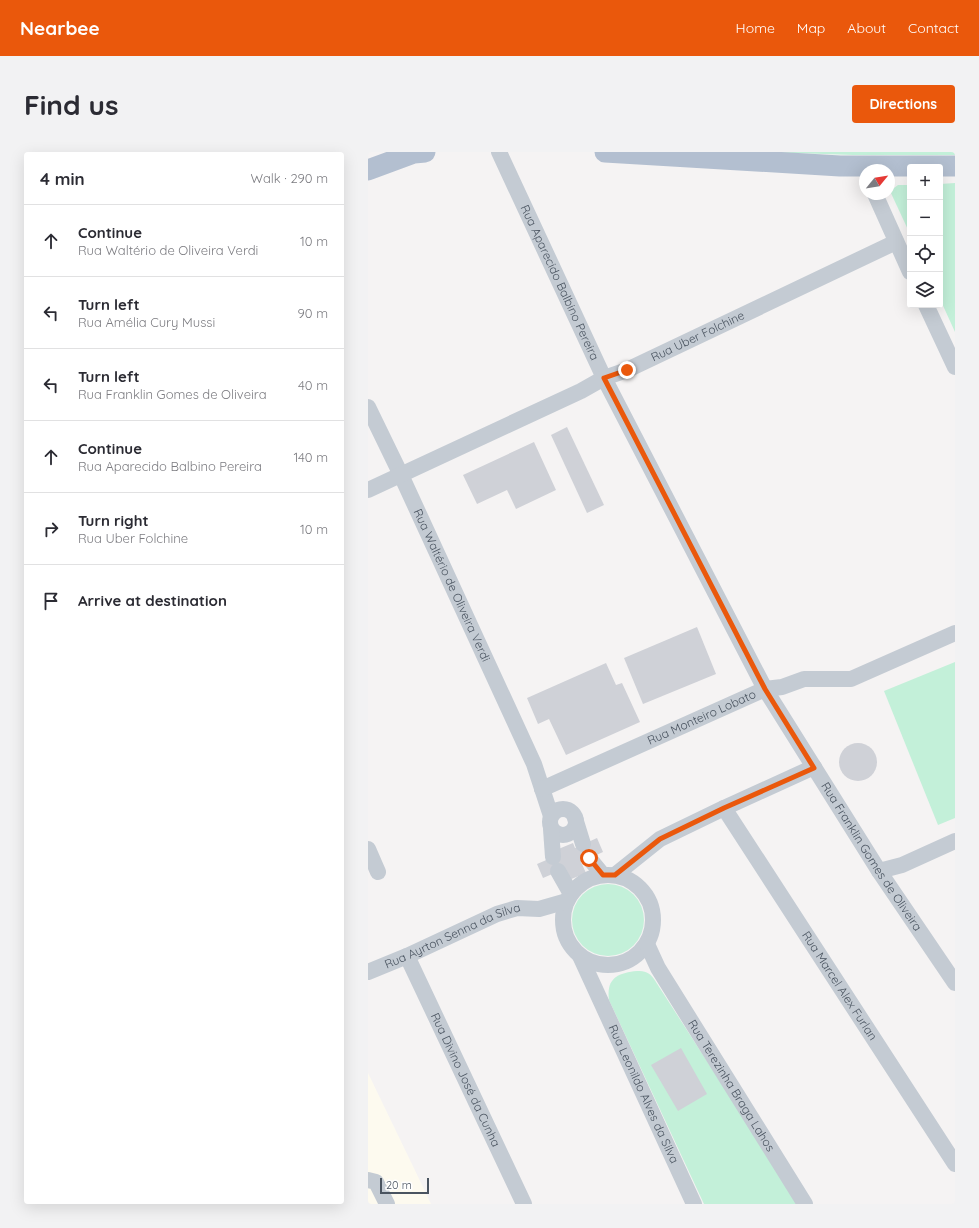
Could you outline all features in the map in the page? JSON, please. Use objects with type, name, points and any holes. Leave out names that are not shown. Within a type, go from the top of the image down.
[{"type":"main road","points":[[368,170],[414,154],[425,152]]},
{"type":"main road","points":[[605,152],[859,168]]},
{"type":"main road","points":[[895,168],[955,166]]},
{"type":"street","name":"Rua Aparecido Balbino Pereira","points":[[499,152],[604,378],[765,689]]},
{"type":"street","points":[[878,200],[907,266]]},
{"type":"street","name":"Rua Uber Folchine","points":[[368,490],[582,392],[604,378],[627,370],[896,242]]},
{"type":"street","points":[[927,308],[955,368]]},
{"type":"street","name":"Rua Waltério de Oliveira Verdi","points":[[368,407],[401,475],[534,764],[546,787],[574,816],[586,851],[609,875]]},
{"type":"street","name":"Rua Monteiro Lobato","points":[[546,787],[765,689],[782,687],[804,679],[852,680],[955,633]]},
{"type":"street","name":"Rua Franklin Gomes de Oliveira","points":[[765,689],[879,871],[955,983]]},
{"type":"street","points":[[609,875],[637,885],[647,897],[653,912],[653,928],[647,944],[636,956],[626,962],[614,965],[602,965],[591,962],[580,956],[572,947],[566,936],[563,925],[563,913],[569,898],[577,887],[594,877],[609,875],[634,861],[660,839],[724,808],[814,768]]},
{"type":"street","name":"Rua Waltério de Oliveira Verdi","points":[[546,787],[556,864],[569,898]]},
{"type":"street","name":"Rua Marcel Alex Furlan","points":[[724,808],[955,1164]]},
{"type":"street","points":[[564,809],[568,810],[574,816],[576,822],[574,829],[568,834],[560,836],[557,834],[551,822],[554,812],[564,809]]},
{"type":"street","points":[[879,871],[902,865],[955,841]]},
{"type":"street","points":[[368,849],[378,872]]},
{"type":"street","points":[[634,861],[637,885]]},
{"type":"street","name":"Rua Ayrton Senna da Silva","points":[[368,972],[407,956],[497,914],[517,908],[538,909],[569,898]]},
{"type":"street","name":"Rua Ayrton Senna da Silva","points":[[538,909],[563,925]]},
{"type":"street","name":"Rua Terezinha Braga Lahos","points":[[647,944],[658,968],[805,1204]]},
{"type":"street","name":"Rua Divino José da Cunha","points":[[407,956],[524,1204]]},
{"type":"street","name":"Rua Leonildo Alves da Silva","points":[[580,956],[694,1204]]},
{"type":"street","name":"Rua Terezinha Braga Lahos","points":[[636,956],[658,968]]},
{"type":"street","points":[[594,984],[602,965]]},
{"type":"street","points":[[368,1180],[376,1182],[386,1204]]},
{"type":"shaded area","points":[[368,1073],[423,1187],[431,1204],[368,1204]]},
{"type":"green space","points":[[765,152],[955,152],[955,155],[853,155]]},
{"type":"green space","points":[[955,183],[955,332],[943,306],[943,184]]},
{"type":"green space","points":[[898,185],[907,185],[907,228],[894,200],[895,187]]},
{"type":"green space","points":[[955,662],[955,818],[938,825],[884,691]]},
{"type":"green space","points":[[608,884],[628,890],[638,900],[644,920],[638,940],[628,950],[608,956],[588,950],[578,940],[572,920],[578,900],[588,890]]},
{"type":"green space","points":[[637,971],[647,972],[654,979],[799,1204],[704,1204],[609,1000],[609,986],[615,978],[624,973]]},
{"type":"building","points":[[567,427],[604,505],[587,513],[551,435]]},
{"type":"building","points":[[534,442],[556,490],[516,509],[507,490],[477,504],[463,475]]},
{"type":"building","points":[[697,627],[716,674],[643,704],[624,658]]},
{"type":"building","points":[[606,663],[616,685],[622,683],[640,722],[566,755],[549,719],[538,724],[527,698]]},
{"type":"building","points":[[854,743],[862,743],[872,748],[876,755],[876,769],[872,776],[862,781],[854,781],[844,776],[842,773],[839,766],[839,758],[844,748],[847,746]]},
{"type":"building","points":[[597,838],[603,852],[581,862],[586,873],[569,880],[564,869],[543,878],[537,864],[558,855],[556,850],[573,843],[575,848]]},
{"type":"building","points":[[681,1048],[707,1094],[678,1111],[651,1065]]},
{"type":"route","points":[[589,858],[603,875],[615,875],[660,839],[724,808],[814,768],[765,689],[604,378],[627,370]]}]
